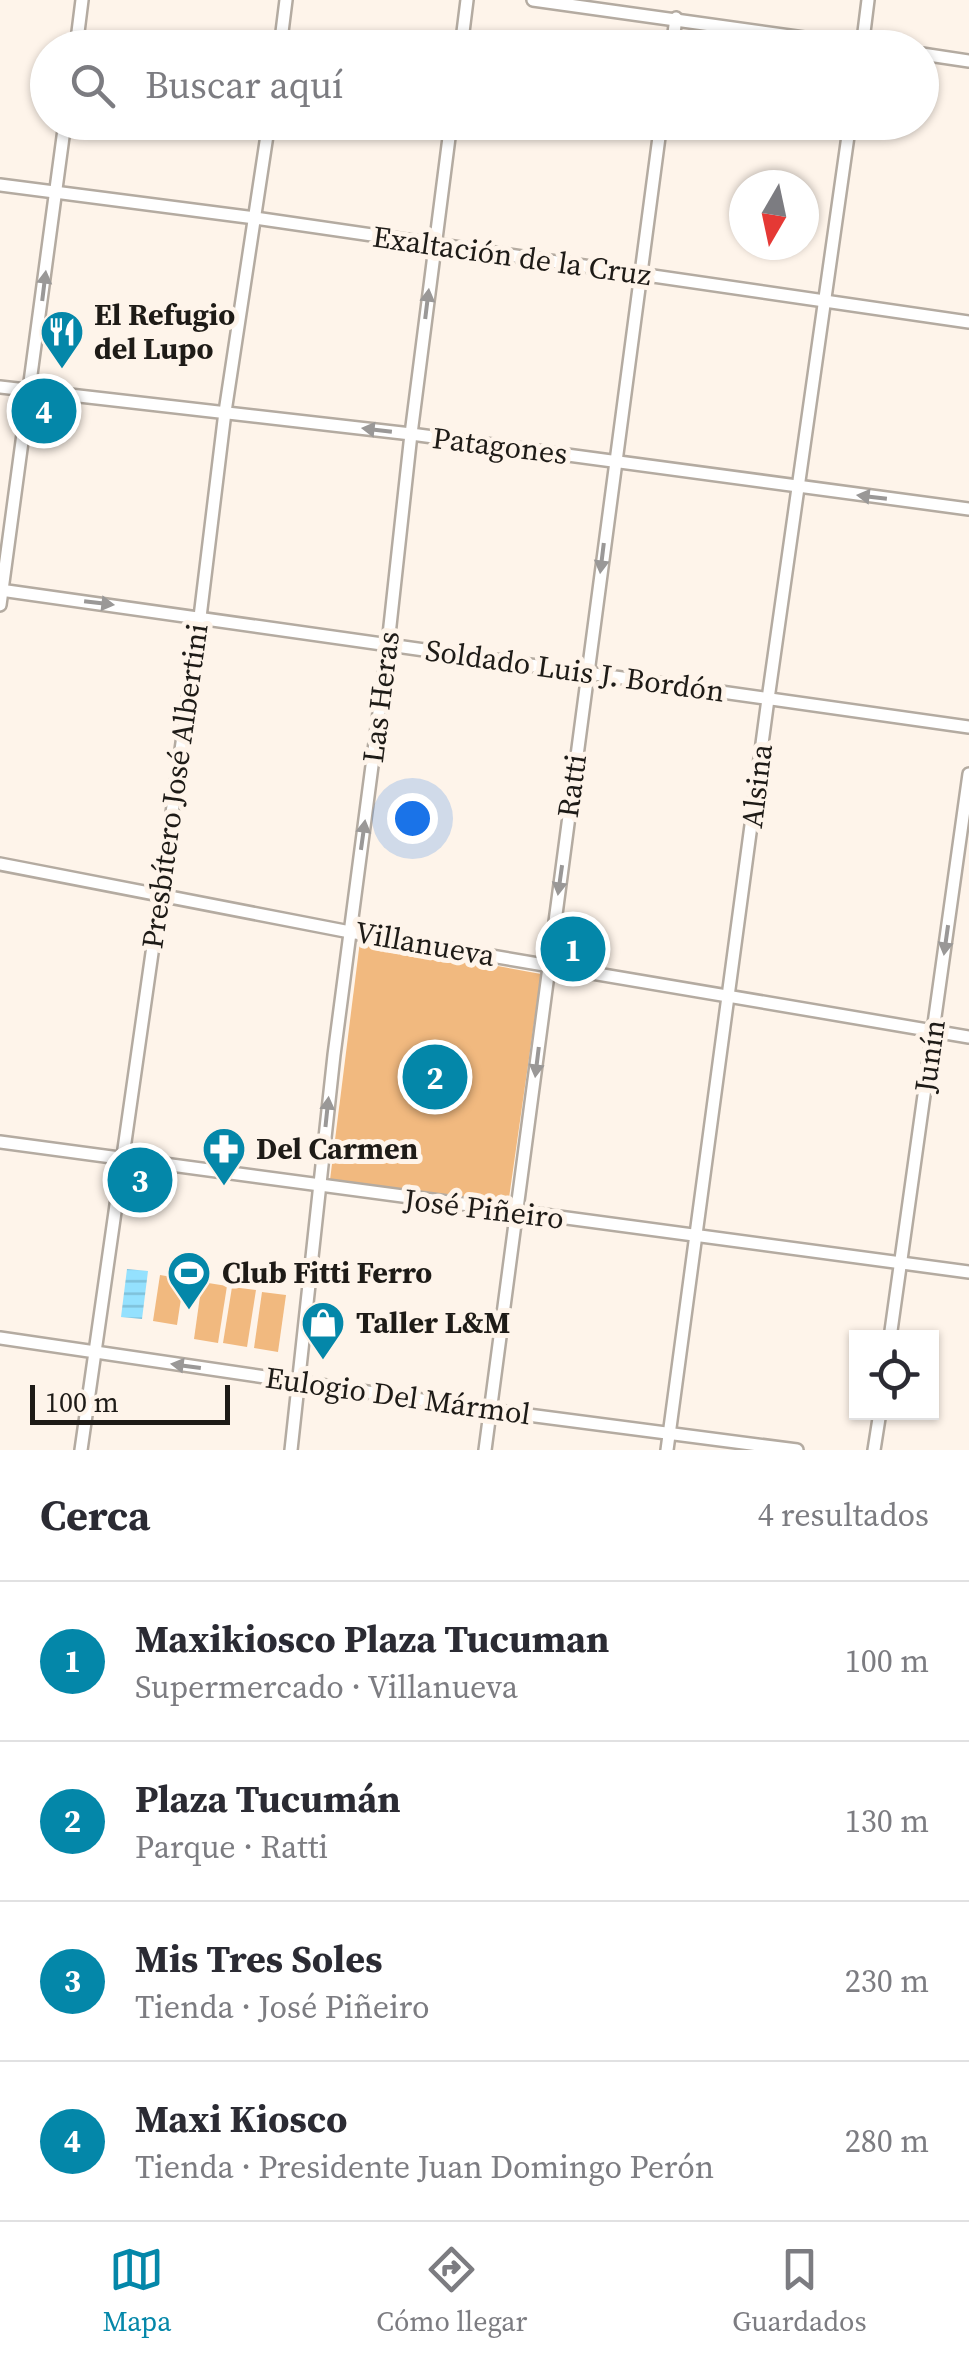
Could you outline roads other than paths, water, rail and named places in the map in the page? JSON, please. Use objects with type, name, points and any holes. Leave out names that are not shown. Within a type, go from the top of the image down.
[{"type":"street","points":[[78,30],[82,0]]},
{"type":"street","points":[[282,30],[286,0]]},
{"type":"street","points":[[464,30],[468,0]]},
{"type":"street","points":[[534,0],[756,30]]},
{"type":"street","points":[[864,30],[868,0]]},
{"type":"street","points":[[674,30],[676,18]]},
{"type":"street","points":[[939,57],[969,61]]},
{"type":"street","points":[[0,605],[63,140]]},
{"type":"street","name":"Presbítero José Albertini","points":[[81,1450],[200,616],[225,412],[267,140]]},
{"type":"street","name":"Las Heras","points":[[290,1450],[410,434],[449,140]]},
{"type":"street","name":"Ratti","points":[[485,1450],[658,140]]},
{"type":"street","name":"Alsina","points":[[667,1450],[847,140]]},
{"type":"street","name":"Exaltación de la Cruz","points":[[0,185],[256,218],[969,322]]},
{"type":"street","name":"Patagones","points":[[0,388],[410,434],[969,509]]},
{"type":"street","name":"Soldado Luis J. Bordón","points":[[1,590],[969,727]]},
{"type":"street","name":"Junín","points":[[891,1330],[969,774]]},
{"type":"street","name":"Villanueva","points":[[0,864],[350,932],[969,1037]]},
{"type":"street","name":"José Piñeiro","points":[[0,1142],[969,1272]]},
{"type":"street","name":"Eulogio Del Mármol","points":[[0,1338],[490,1410],[797,1450]]},
{"type":"street","points":[[874,1450],[879,1420]]},
{"type":"water","points":[[127,1269],[148,1271],[142,1319],[121,1317]]},
{"type":"place","name":"El Refugio del Lupo","points":[[62,370]]},
{"type":"place","name":"Maxi Kiosco","points":[[44,411]]},
{"type":"place","name":"Maxikiosco Plaza Tucuman","points":[[573,949]]},
{"type":"place","name":"Plaza Tucumán","points":[[435,1077]]},
{"type":"place","name":"Mis Tres Soles","points":[[140,1180]]},
{"type":"place","name":"Del Carmen","points":[[224,1187]]},
{"type":"place","name":"Club Fitti Ferro","points":[[189,1311]]},
{"type":"place","name":"Taller L&M","points":[[323,1361]]}]
